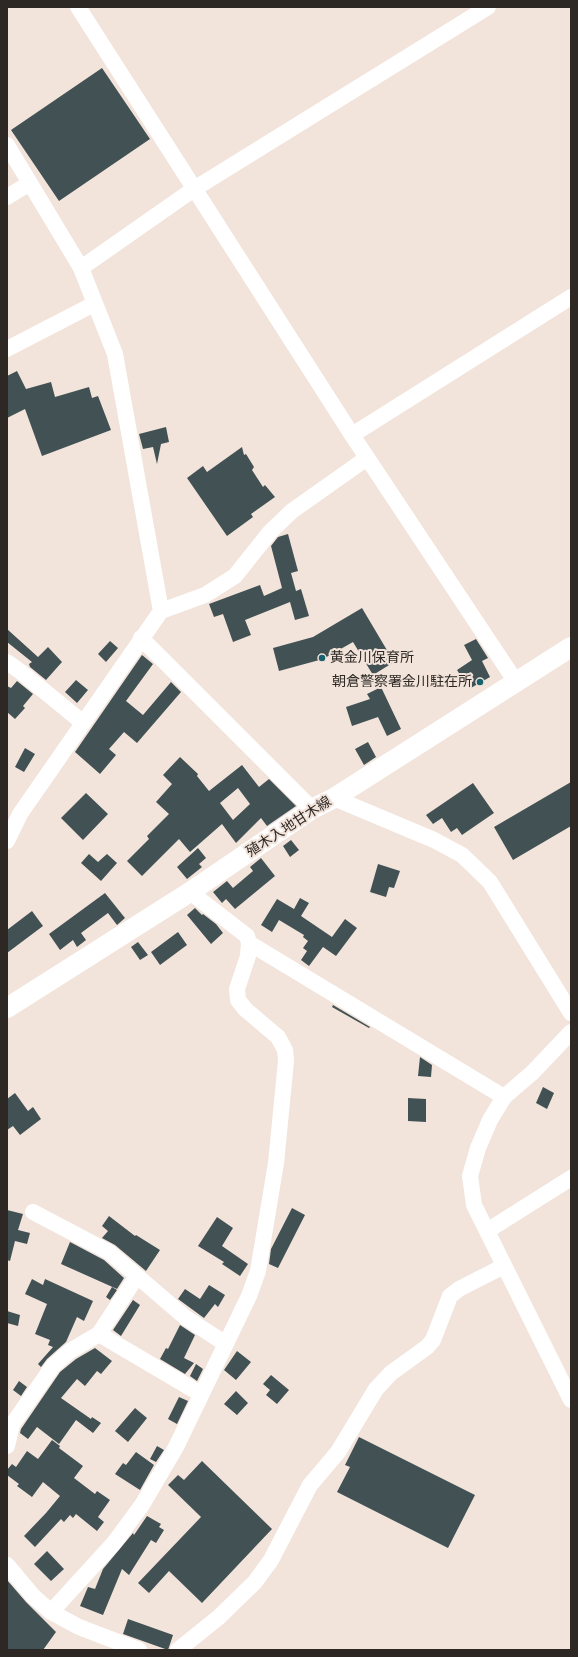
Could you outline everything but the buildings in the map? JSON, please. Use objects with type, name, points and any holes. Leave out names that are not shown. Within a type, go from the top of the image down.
[{"type":"main road","name":"殖木入地甘木線","points":[[7,1008],[190,892],[312,810],[334,798],[571,648]]},
{"type":"street","points":[[78,7],[352,435],[516,682]]},
{"type":"street","points":[[81,268],[194,189],[488,7]]},
{"type":"street","points":[[7,145],[81,268],[114,354],[161,611]]},
{"type":"street","points":[[7,198],[30,183]]},
{"type":"street","points":[[352,435],[571,297]]},
{"type":"street","points":[[7,349],[94,304]]},
{"type":"street","points":[[7,841],[20,814],[82,722],[161,611],[205,595],[235,576],[270,532],[292,511],[367,458]]},
{"type":"street","points":[[142,638],[312,810]]},
{"type":"street","points":[[7,662],[82,722]]},
{"type":"street","points":[[334,798],[434,840],[462,855],[490,882],[571,1013]]},
{"type":"street","points":[[51,1612],[114,1543],[142,1505],[176,1447],[249,1296],[258,1271],[276,1163],[286,1060],[285,1050],[278,1037],[245,1010],[238,1000],[237,989],[248,956],[249,943],[247,936],[190,892]]},
{"type":"street","points":[[249,943],[504,1097]]},
{"type":"street","points":[[571,1032],[532,1073],[504,1097],[490,1120],[478,1148],[470,1176],[474,1205],[571,1400]]},
{"type":"street","points":[[487,1231],[571,1178]]},
{"type":"street","points":[[33,1212],[109,1252],[186,1318],[226,1344]]},
{"type":"street","points":[[178,1650],[219,1617],[255,1582],[271,1560],[310,1485],[338,1452],[376,1389],[391,1373],[427,1347],[433,1340],[450,1296],[459,1289],[504,1266]]},
{"type":"street","points":[[7,1446],[12,1425],[53,1366],[70,1351],[98,1334],[136,1276]]},
{"type":"street","points":[[98,1334],[201,1394]]},
{"type":"street","points":[[7,1565],[33,1596],[51,1612],[79,1627],[139,1650]]},
{"type":"place","name":"黄金川保育所","points":[[322,658]]},
{"type":"place","name":"朝倉警察署金川駐在所","points":[[480,682]]}]
